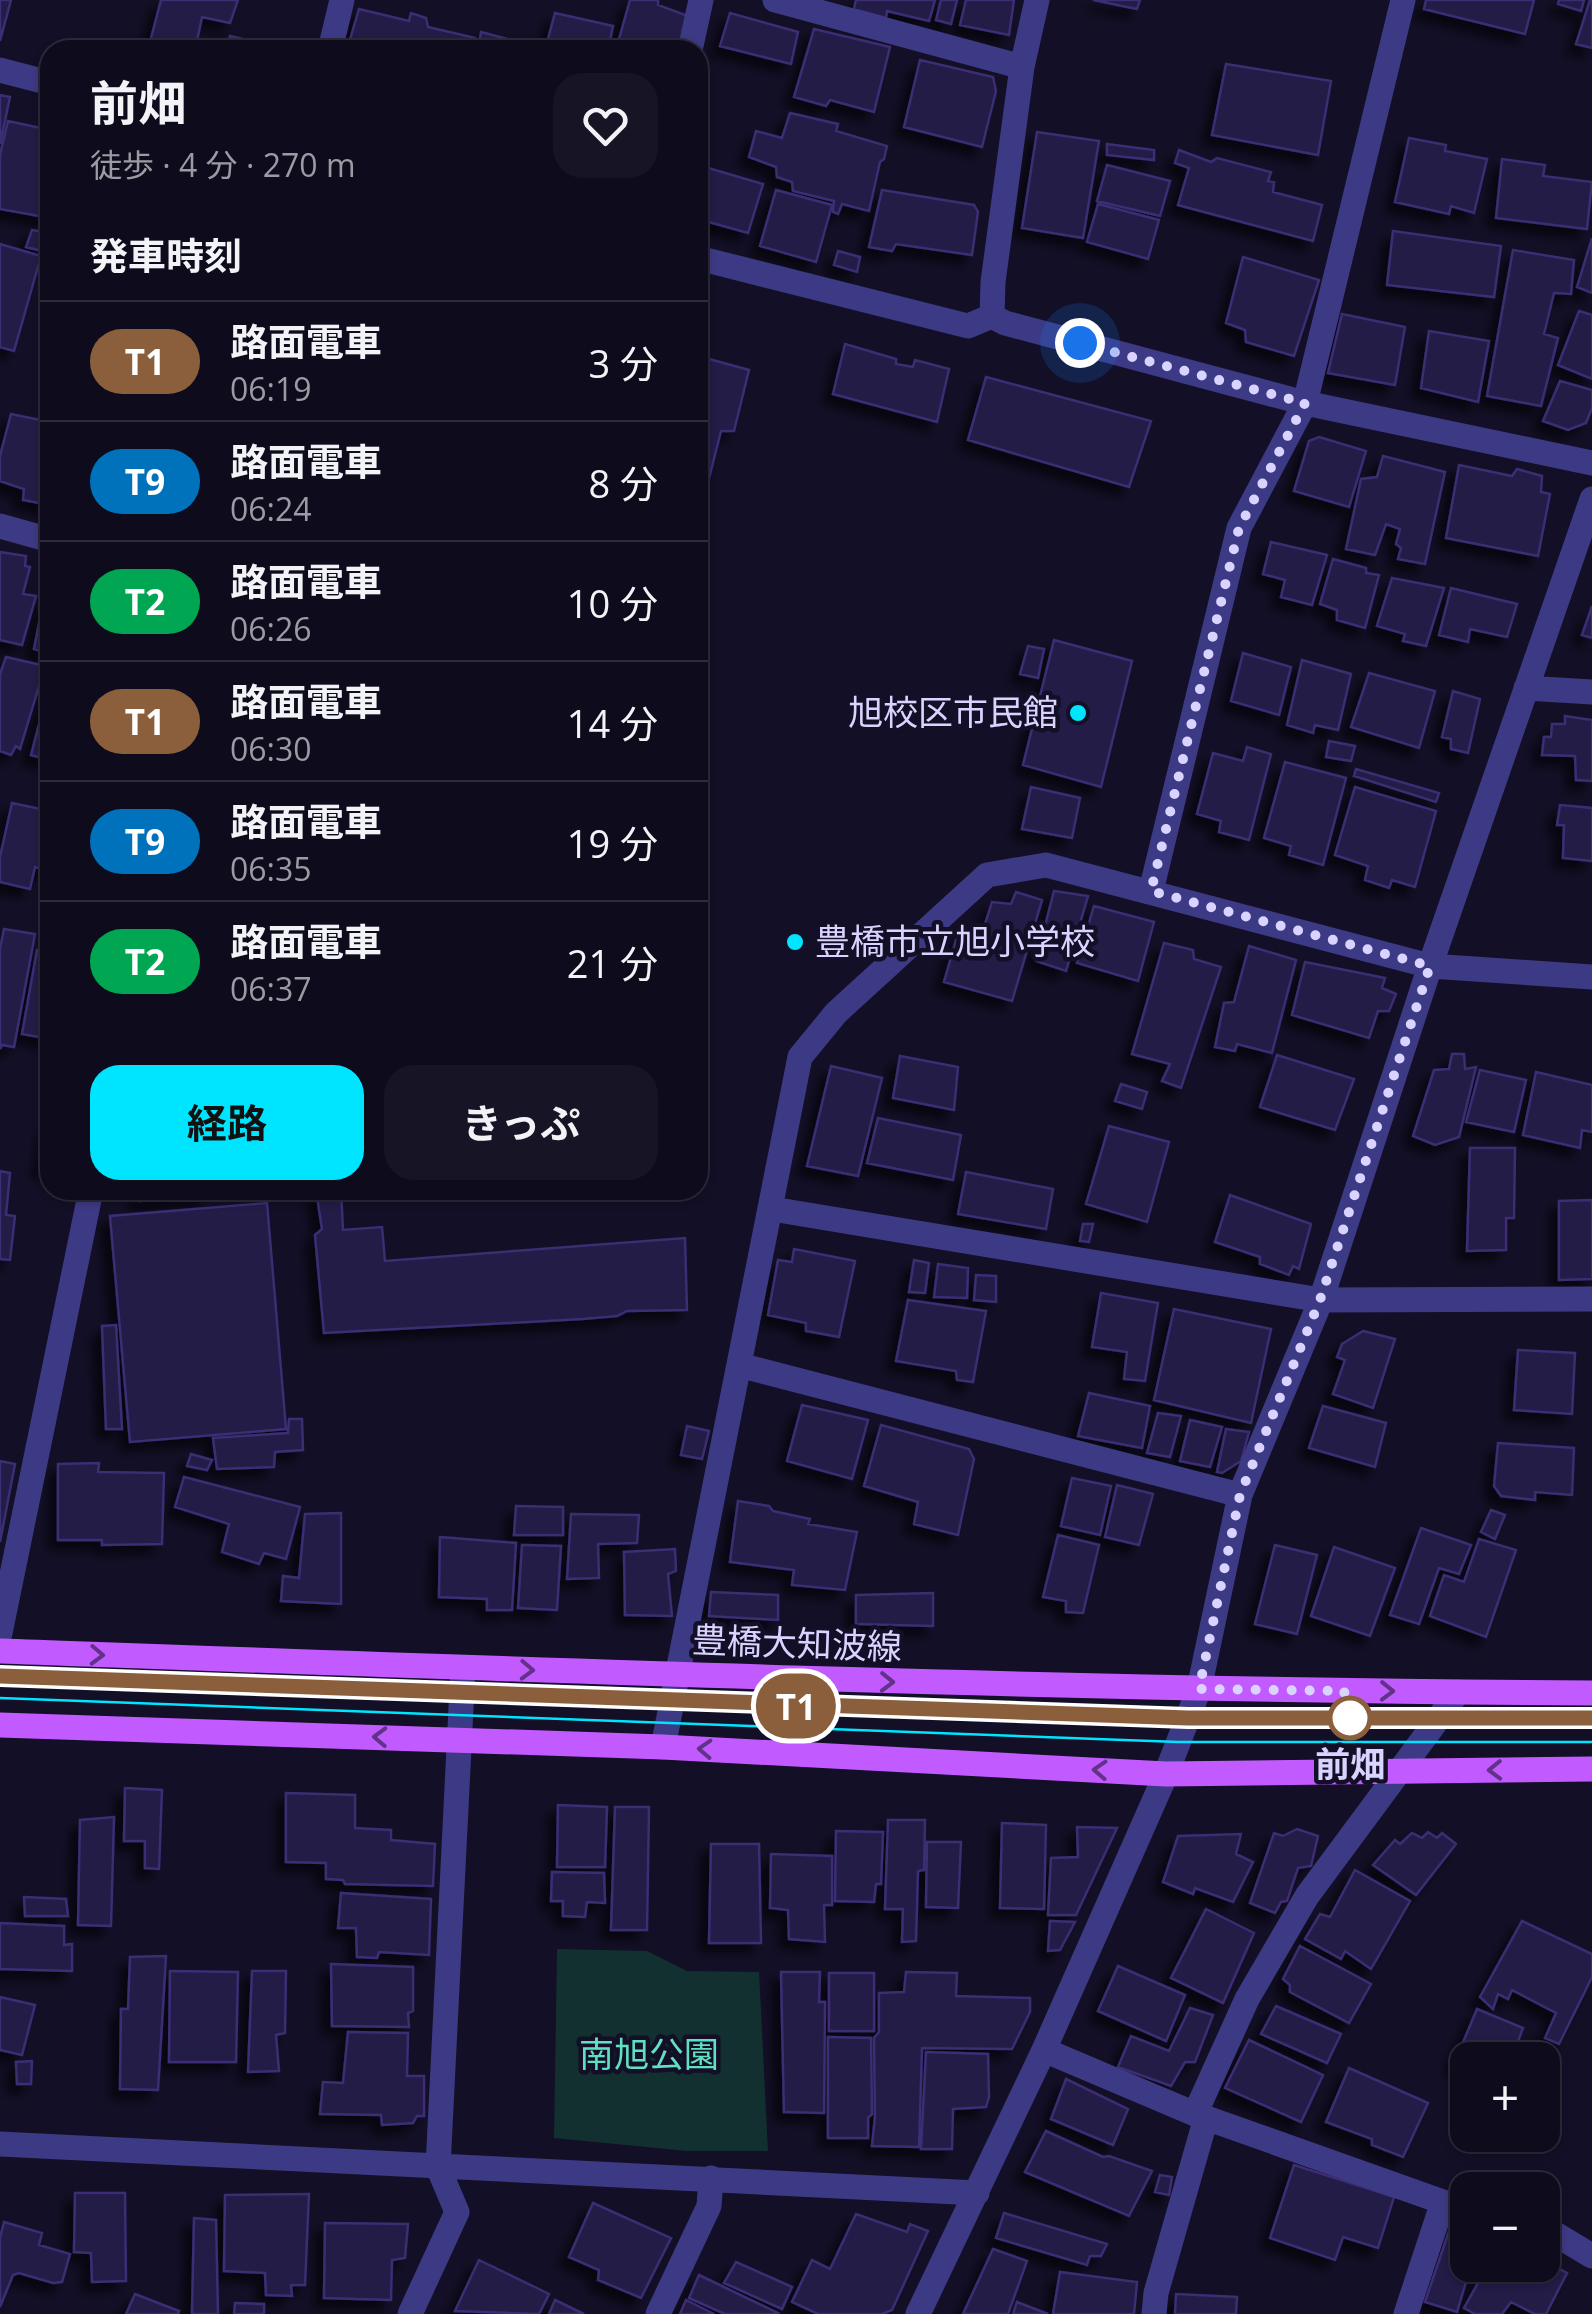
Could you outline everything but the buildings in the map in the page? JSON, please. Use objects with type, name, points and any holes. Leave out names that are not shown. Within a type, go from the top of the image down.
[{"type":"main road","name":"豊橋大知波線","points":[[0,1651],[677,1676],[1199,1689],[1592,1693]]},
{"type":"main road","points":[[0,1725],[662,1747],[1166,1774],[1592,1769]]},
{"type":"street","points":[[332,40],[342,0]]},
{"type":"street","points":[[692,40],[702,0]]},
{"type":"street","points":[[775,0],[1022,68]]},
{"type":"street","points":[[992,316],[993,282],[1022,68],[1036,0]]},
{"type":"street","points":[[1151,891],[1239,528],[1305,403],[1403,0]]},
{"type":"street","points":[[0,70],[40,80]]},
{"type":"street","points":[[708,261],[968,326],[992,316],[1305,403],[1592,463]]},
{"type":"street","points":[[918,2314],[1044,2050],[1166,1774],[1199,1689],[1240,1495],[1320,1300],[1430,966],[1592,499]]},
{"type":"street","points":[[0,526],[40,537]]},
{"type":"street","points":[[1526,688],[1592,692]]},
{"type":"street","points":[[662,1747],[800,1057],[836,1014],[987,876],[1046,865],[1430,966],[1592,977]]},
{"type":"street","points":[[0,1633],[89,1200]]},
{"type":"street","points":[[772,1209],[1320,1300],[1592,1299]]},
{"type":"street","points":[[739,1365],[1240,1495]]},
{"type":"street","points":[[410,2314],[457,2212],[438,2167],[463,1668]]},
{"type":"street","points":[[1154,2314],[1201,2116],[1247,1999],[1307,1896],[1458,1692]]},
{"type":"street","points":[[1044,2050],[1201,2116],[1450,2202]]},
{"type":"street","points":[[0,2144],[977,2193]]},
{"type":"street","points":[[658,2314],[709,2206],[710,2178]]},
{"type":"street","points":[[1406,2314],[1450,2215]]},
{"type":"street","points":[[1560,2237],[1592,2256]]},
{"type":"green space","name":"南旭公園","points":[[557,1949],[647,1951],[687,1971],[759,1972],[768,2151],[687,2151],[554,2138]]},
{"type":"tram line","points":[[0,1676],[1187,1718],[1592,1718]]},
{"type":"tram line","name":"T1","points":[[0,1676],[1188,1718],[1592,1718]]},
{"type":"tram line","points":[[0,1698],[1178,1742],[1592,1742]]},
{"type":"place","name":"旭校区市民館","points":[[1078,713]]},
{"type":"place","name":"豊橋市立旭小学校","points":[[795,942]]},
{"type":"place","name":"前畑","points":[[1350,1718]]},
{"type":"route","points":[[1080,343],[1305,403],[1239,528],[1151,891],[1430,966],[1320,1300],[1240,1495],[1199,1689],[1344,1691],[1350,1718]]}]
